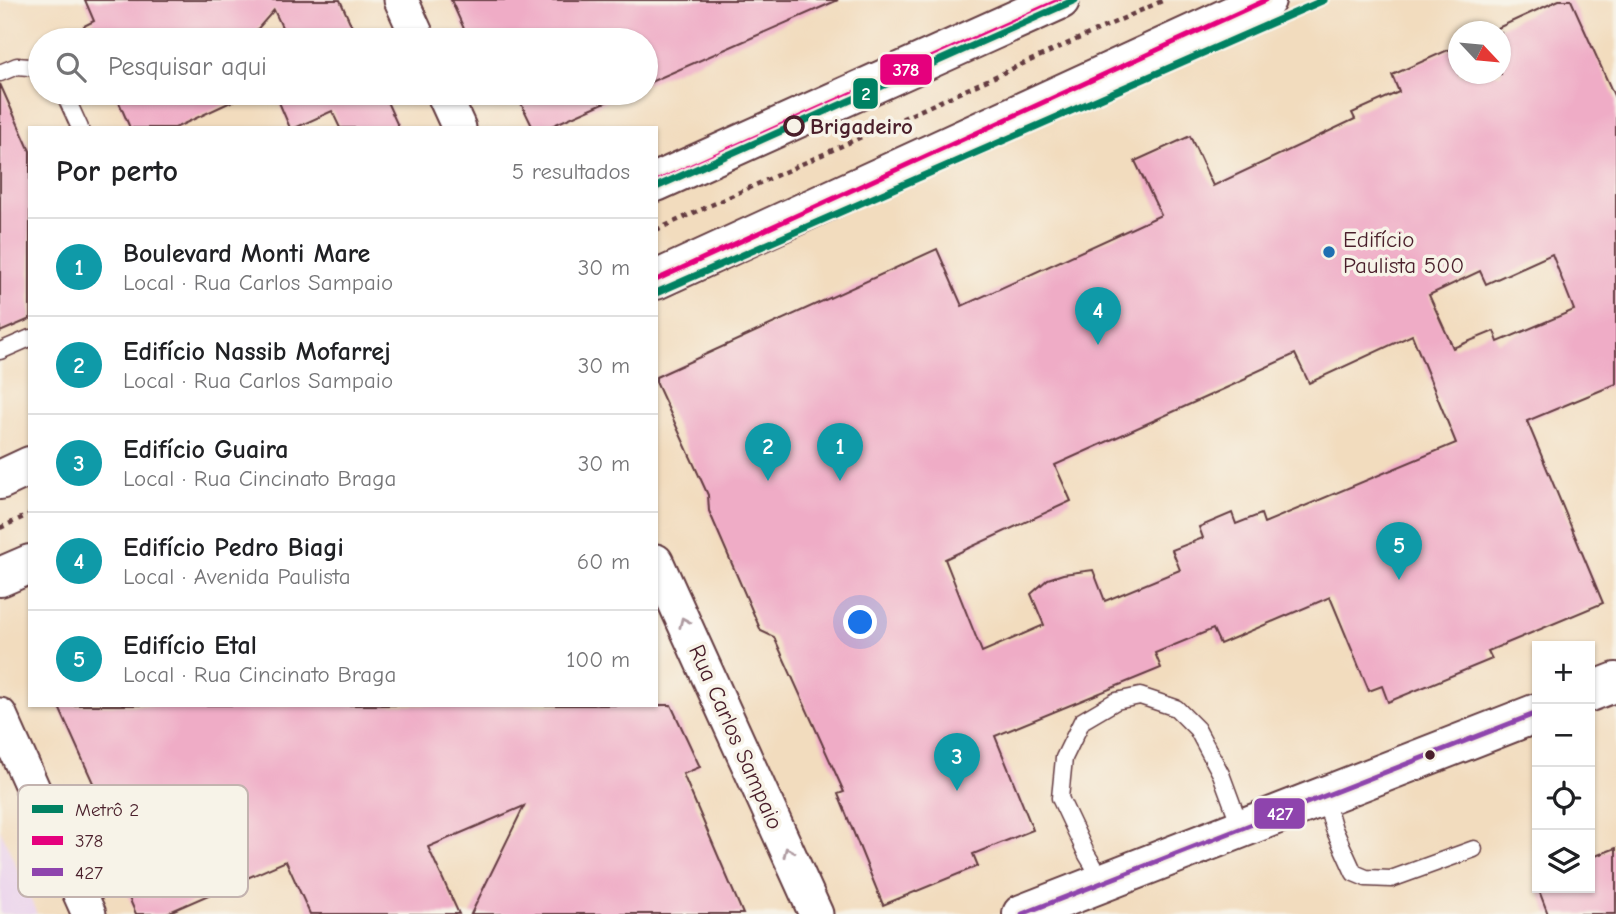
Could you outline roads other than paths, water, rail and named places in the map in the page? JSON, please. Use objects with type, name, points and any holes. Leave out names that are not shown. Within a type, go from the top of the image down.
[{"type":"main road","points":[[658,181],[1060,0]]},
{"type":"main road","points":[[658,279],[1266,0]]},
{"type":"main road","points":[[0,480],[28,467]]},
{"type":"main road","points":[[0,577],[28,565]]},
{"type":"main road","points":[[1595,690],[1616,682]]},
{"type":"main road","points":[[1022,914],[1532,715]]},
{"type":"street","points":[[401,0],[414,28]]},
{"type":"street","points":[[448,105],[458,126]]},
{"type":"street","name":"Rua Carlos Sampaio","points":[[658,565],[816,914]]},
{"type":"street","points":[[0,715],[31,785]]},
{"type":"street","points":[[81,897],[89,914]]},
{"type":"lane","points":[[0,73],[17,66],[28,67]]},
{"type":"lane","points":[[69,105],[79,126]]},
{"type":"lane","points":[[0,351],[28,339]]},
{"type":"lane","points":[[1104,883],[1087,855],[1060,798],[1064,758],[1082,721],[1116,701],[1140,696],[1176,708],[1197,729],[1221,774],[1241,828]]},
{"type":"lane","points":[[1324,796],[1334,829],[1354,873],[1366,878],[1391,879],[1474,849]]},
{"type":"metro line","name":"2","points":[[658,186],[1075,0]]},
{"type":"metro line","name":"2","points":[[658,292],[1324,0]]},
{"type":"place","name":"Brigadeiro","points":[[794,126]]},
{"type":"place","name":"Edifício Paulista 500","points":[[1329,252]]},
{"type":"place","name":"Edifício Pedro Biagi","points":[[1098,345]]},
{"type":"place","name":"Edifício Nassib Mofarrej","points":[[768,481]]},
{"type":"place","name":"Boulevard Monti Mare","points":[[840,481]]},
{"type":"place","name":"Edifício Etal","points":[[1399,580]]},
{"type":"place","name":"Edifício Guaira","points":[[957,791]]}]
